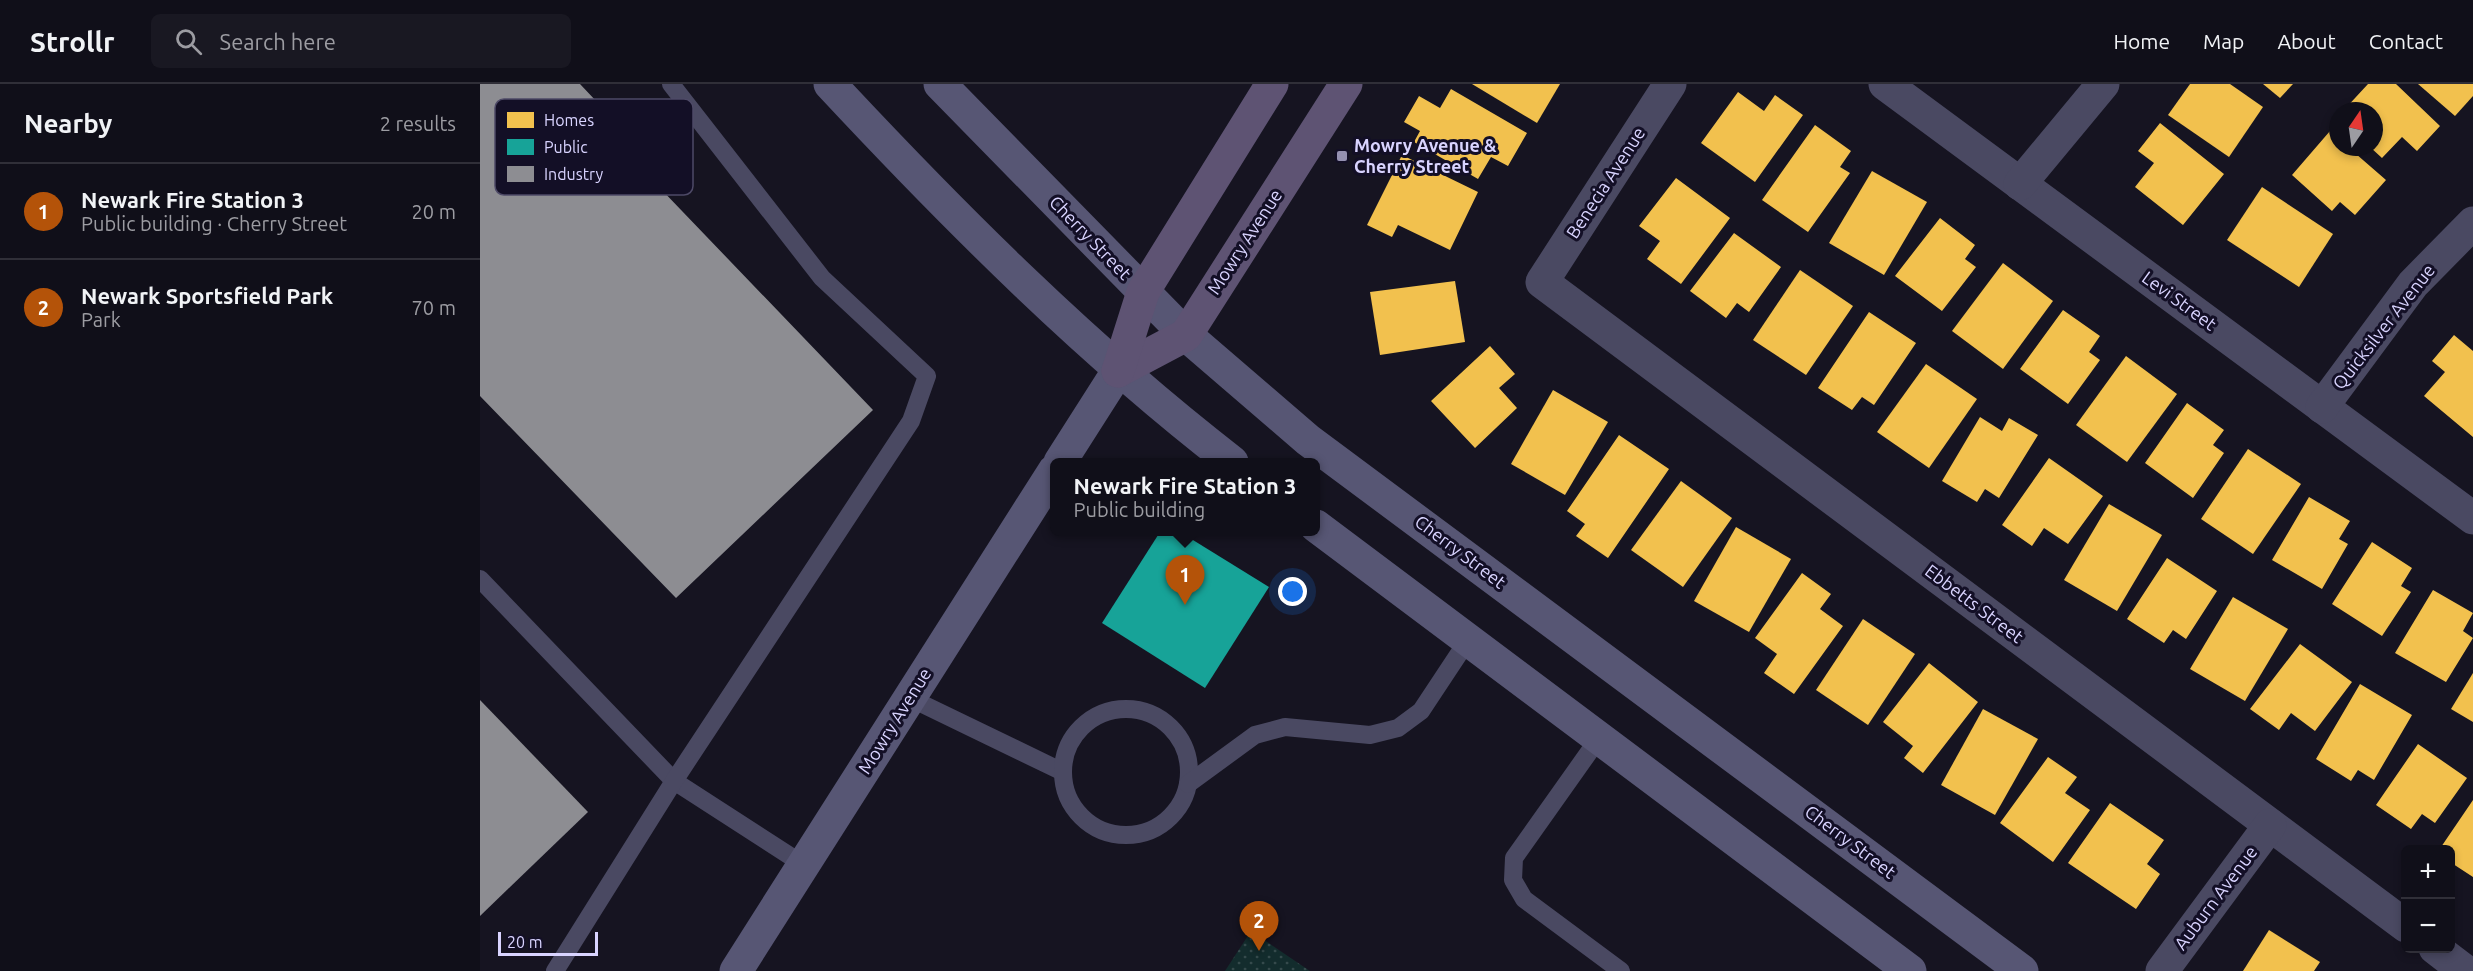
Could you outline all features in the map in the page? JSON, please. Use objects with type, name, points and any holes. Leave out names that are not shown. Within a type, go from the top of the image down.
[{"type":"main road","points":[[830,84],[896,156],[1067,324],[1118,371],[1227,458]]},
{"type":"main road","name":"Cherry Street","points":[[940,84],[1186,335],[1308,440],[2022,971]]},
{"type":"main road","name":"Mowry Avenue","points":[[1063,458],[1118,371],[1143,292],[1272,84]]},
{"type":"main road","name":"Mowry Avenue","points":[[1118,371],[1186,335],[1346,84]]},
{"type":"main road","name":"Mowry Avenue","points":[[736,971],[1050,477]]},
{"type":"main road","points":[[1320,529],[1910,971]]},
{"type":"street","name":"Benecia Avenue","points":[[1542,282],[1671,84]]},
{"type":"street","name":"Levi Street","points":[[1885,84],[2473,518]]},
{"type":"street","points":[[2020,184],[2103,84]]},
{"type":"street","name":"Quicksilver Avenue","points":[[2322,407],[2413,284],[2473,223]]},
{"type":"street","name":"Ebbetts Street","points":[[1542,282],[2401,922]]},
{"type":"street","name":"Auburn Avenue","points":[[2162,971],[2271,825]]},
{"type":"street","points":[[2442,953],[2465,971]]},
{"type":"lane","points":[[671,84],[683,99]]},
{"type":"lane","points":[[555,971],[674,781],[911,421],[927,376],[822,278],[693,112]]},
{"type":"lane","points":[[480,579],[674,781],[804,865]]},
{"type":"lane","points":[[1188,784],[1255,735],[1285,727],[1370,735],[1398,728],[1421,711],[1468,640]]},
{"type":"lane","points":[[910,698],[1063,772]]},
{"type":"lane","points":[[1132,710],[1152,715],[1169,727],[1182,743],[1189,763],[1188,784],[1181,804],[1168,819],[1150,831],[1120,834],[1110,833],[1091,824],[1076,810],[1066,792],[1063,772],[1066,752],[1076,733],[1092,719],[1111,711],[1132,710]]},
{"type":"lane","points":[[1599,738],[1514,858],[1514,880],[1524,899],[1621,971]]},
{"type":"green space","points":[[1251,931],[1310,971],[1225,971]]},
{"type":"building: Homes","points":[[1472,84],[1560,84],[1537,123]]},
{"type":"building: Homes","points":[[2190,84],[2230,84],[2263,107],[2229,157],[2168,115]]},
{"type":"building: Homes","points":[[2263,84],[2293,84],[2280,98]]},
{"type":"building: Homes","points":[[2368,84],[2396,84],[2440,126],[2417,151],[2402,137],[2382,158],[2380,156],[2383,156],[2383,102],[2351,102]]},
{"type":"building: Homes","points":[[2418,84],[2473,84],[2473,96],[2455,116]]},
{"type":"building: Homes","points":[[1451,89],[1527,133],[1508,166],[1491,157],[1478,179],[1414,142],[1420,131],[1404,122],[1419,96],[1440,108]]},
{"type":"building: Homes","points":[[1738,92],[1764,111],[1775,95],[1803,115],[1755,182],[1701,143]]},
{"type":"building: Homes","points":[[2160,123],[2224,174],[2183,225],[2135,187],[2154,163],[2138,151]]},
{"type":"building: Homes","points":[[1815,125],[1851,151],[1840,167],[1850,173],[1808,232],[1762,200]]},
{"type":"building: Homes","points":[[2329,132],[2329,156],[2358,156],[2386,180],[2355,215],[2340,202],[2332,211],[2292,175]]},
{"type":"building: Homes","points":[[1402,155],[1478,192],[1450,250],[1398,225],[1392,237],[1367,225]]},
{"type":"building: Homes","points":[[1872,171],[1927,202],[1884,275],[1829,243]]},
{"type":"building: Homes","points":[[1676,178],[1730,218],[1681,284],[1647,259],[1660,241],[1639,226]]},
{"type":"building: Homes","points":[[2262,187],[2333,234],[2299,287],[2227,240]]},
{"type":"building: Homes","points":[[1940,218],[1975,245],[1965,259],[1976,267],[1942,311],[1895,276]]},
{"type":"building: Homes","points":[[1734,233],[1781,267],[1749,312],[1737,303],[1726,318],[1690,291]]},
{"type":"building: Homes","points":[[2003,263],[2053,301],[2003,369],[1952,331]]},
{"type":"building: Homes","points":[[1800,270],[1853,306],[1806,375],[1753,340]]},
{"type":"building: Homes","points":[[1455,281],[1465,342],[1380,355],[1370,292]]},
{"type":"building: Homes","points":[[2063,310],[2100,336],[2089,352],[2100,360],[2068,404],[2020,369]]},
{"type":"building: Homes","points":[[1869,312],[1916,343],[1874,405],[1862,397],[1852,410],[1818,388]]},
{"type":"building: Homes","points":[[2454,335],[2473,351],[2473,437],[2424,396],[2445,372],[2432,361]]},
{"type":"building: Homes","points":[[1490,346],[1515,374],[1499,388],[1517,408],[1475,448],[1431,401]]},
{"type":"building: Homes","points":[[2126,356],[2177,394],[2127,462],[2076,425]]},
{"type":"building: Homes","points":[[1926,364],[1977,399],[1929,468],[1877,432]]},
{"type":"building: Homes","points":[[1553,390],[1608,422],[1565,495],[1511,464]]},
{"type":"building: Homes","points":[[2187,403],[2224,430],[2213,445],[2224,453],[2193,498],[2145,463]]},
{"type":"building: Homes","points":[[1980,417],[2002,431],[2009,418],[2038,435],[1999,498],[1985,489],[1977,502],[1942,481]]},
{"type":"building: Homes","points":[[1619,435],[1669,469],[1608,558],[1576,536],[1585,524],[1567,511]]},
{"type":"building: Homes","points":[[2248,449],[2301,484],[2253,554],[2201,519]]},
{"type":"building: Homes","points":[[2049,458],[2103,496],[2068,544],[2044,528],[2032,546],[2002,525]]},
{"type":"building: Homes","points":[[1681,481],[1732,518],[1683,587],[1631,550]]},
{"type":"building: Homes","points":[[2309,497],[2350,521],[2339,539],[2348,544],[2322,589],[2272,560]]},
{"type":"building: Homes","points":[[2109,504],[2162,535],[2117,611],[2064,580]]},
{"type":"building: Homes","points":[[1736,527],[1791,559],[1749,632],[1694,601]]},
{"type":"building: Homes","points":[[2372,542],[2412,568],[2401,586],[2411,592],[2382,636],[2332,604]]},
{"type":"building: Homes","points":[[2167,558],[2217,591],[2186,639],[2173,630],[2164,643],[2127,619]]},
{"type":"building: Homes","points":[[1802,573],[1831,594],[1820,609],[1843,626],[1794,694],[1764,673],[1777,654],[1755,638]]},
{"type":"building: Homes","points":[[2433,590],[2473,613],[2463,631],[2473,638],[2446,682],[2395,653]]},
{"type":"building: Homes","points":[[2233,597],[2288,629],[2245,701],[2190,669]]},
{"type":"building: Homes","points":[[1863,619],[1915,654],[1868,725],[1816,690]]},
{"type":"building: Homes","points":[[2300,644],[2352,682],[2315,731],[2291,713],[2279,730],[2250,709]]},
{"type":"building: Homes","points":[[1929,663],[1978,702],[1923,773],[1904,758],[1913,746],[1883,722]]},
{"type":"building: Homes","points":[[2473,673],[2473,722],[2451,709]]},
{"type":"building: Homes","points":[[2360,684],[2412,715],[2374,780],[2358,770],[2351,781],[2316,759]]},
{"type":"building: Homes","points":[[1983,709],[2038,739],[1995,815],[1941,785]]},
{"type":"building: Homes","points":[[2418,744],[2467,778],[2435,823],[2422,814],[2411,829],[2376,805]]},
{"type":"building: Homes","points":[[2048,757],[2077,777],[2065,793],[2090,810],[2053,862],[2000,823]]},
{"type":"building: Homes","points":[[2473,800],[2473,877],[2455,865],[2455,845],[2442,845]]},
{"type":"building: Homes","points":[[2110,803],[2164,840],[2147,864],[2160,874],[2136,909],[2068,863]]},
{"type":"building: Homes","points":[[2269,930],[2320,962],[2314,971],[2243,971]]},
{"type":"building: Public","points":[[1157,536],[1186,536],[1269,587],[1205,688],[1102,623]]},
{"type":"building: Industry","points":[[480,84],[580,84],[594,99],[495,99],[495,195],[667,195],[873,410],[676,598],[480,396]]},
{"type":"building: Industry","points":[[480,700],[588,812],[480,916]]},
{"type":"place","name":"Mowry Avenue & Cherry Street","points":[[1342,156]]},
{"type":"place","name":"Newark Fire Station 3","points":[[1185,605]]},
{"type":"place","name":"Newark Sportsfield Park","points":[[1259,951]]}]
